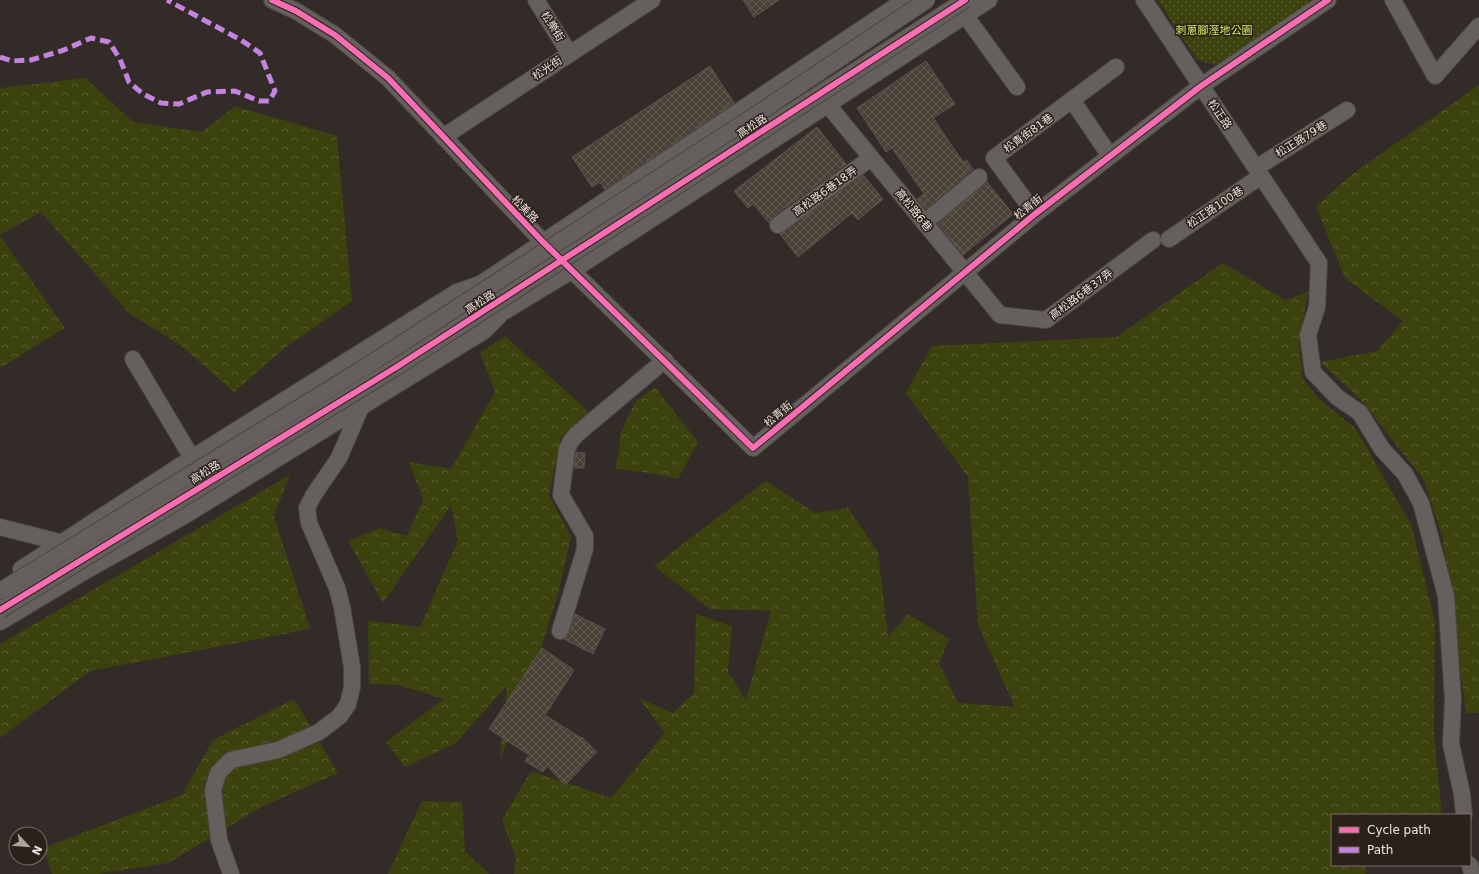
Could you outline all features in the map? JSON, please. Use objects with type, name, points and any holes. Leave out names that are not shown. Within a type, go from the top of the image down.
[{"type":"street","name":"松美路","points":[[272,0],[296,11],[341,40],[388,78],[542,241],[753,448]]},
{"type":"street","name":"松樂街","points":[[536,0],[569,53]]},
{"type":"street","name":"松光街","points":[[443,137],[652,0]]},
{"type":"street","name":"高松路","points":[[0,582],[63,543],[192,458],[457,292],[474,288],[542,241],[905,0]]},
{"type":"street","name":"高松路","points":[[0,610],[359,371],[751,118],[927,0]]},
{"type":"street","name":"高松路","points":[[0,591],[171,496],[395,368],[965,8],[989,0]]},
{"type":"street","name":"松正路","points":[[1144,0],[1320,263],[1317,306],[1308,335],[1313,372],[1337,397],[1360,413],[1382,449],[1405,474],[1421,503],[1446,596],[1453,700],[1451,744],[1462,794],[1464,814]]},
{"type":"street","name":"松青街","points":[[753,448],[1035,214],[1201,86],[1328,0]]},
{"type":"street","points":[[1393,0],[1436,76],[1479,26]]},
{"type":"street","name":"高松路","points":[[0,622],[87,570],[215,497],[484,331],[495,317],[573,270],[828,105],[965,8]]},
{"type":"street","points":[[965,8],[1017,87]]},
{"type":"street","name":"松青街81巷","points":[[1035,214],[994,158],[1116,68]]},
{"type":"street","points":[[1072,100],[1110,156]]},
{"type":"street","name":"高松路6巷","points":[[828,105],[1000,315]]},
{"type":"street","name":"松正路79巷","points":[[1258,172],[1347,110]]},
{"type":"street","name":"高松路6巷18弄","points":[[778,225],[871,158]]},
{"type":"street","name":"松正路100巷","points":[[1161,239],[1258,172]]},
{"type":"street","points":[[924,223],[979,177]]},
{"type":"street","name":"高松路6巷37弄","points":[[1000,315],[1046,320],[1161,239]]},
{"type":"street","points":[[474,288],[185,473],[171,496],[200,497],[495,317]]},
{"type":"street","points":[[133,359],[215,497]]},
{"type":"street","points":[[560,631],[585,549],[585,536],[561,495],[567,449],[577,434],[664,360]]},
{"type":"street","points":[[231,874],[219,840],[212,790],[218,773],[231,760],[278,750],[319,732],[340,716],[348,704],[352,687],[352,667],[342,607],[337,588],[309,523],[307,508],[313,496],[339,458],[361,407]]},
{"type":"street","points":[[0,527],[63,543],[87,570]]},
{"type":"green space","name":"刺蔥腳溼地公園","points":[[1158,0],[1314,0],[1216,65],[1197,60]]},
{"type":"green space","points":[[85,78],[133,122],[202,132],[235,106],[337,136],[352,301],[285,348],[234,392],[180,345],[130,314],[41,212],[0,235],[0,88]]},
{"type":"green space","points":[[1479,85],[1479,713],[1466,713],[1442,535],[1424,480],[1360,399],[1320,362],[1377,351],[1403,321],[1345,278],[1316,207],[1348,177]]},
{"type":"green space","points":[[0,236],[65,328],[2,367],[0,365]]},
{"type":"green space","points":[[1223,263],[1285,300],[1308,292],[1299,343],[1303,379],[1318,398],[1356,429],[1412,527],[1435,622],[1434,736],[1442,814],[1331,814],[1331,866],[1366,866],[1365,874],[514,874],[516,858],[502,820],[531,771],[611,798],[665,733],[639,698],[673,713],[694,693],[696,614],[732,626],[728,672],[746,700],[771,611],[710,609],[654,566],[766,481],[815,513],[848,508],[878,552],[888,637],[908,614],[949,639],[939,663],[958,703],[1015,707],[978,625],[968,477],[906,393],[932,346],[1116,337]]},
{"type":"green space","points":[[505,336],[589,412],[561,437],[549,495],[571,537],[558,594],[529,687],[500,759],[507,685],[456,743],[405,767],[386,742],[444,699],[399,685],[369,684],[368,621],[420,627],[458,540],[451,505],[383,603],[348,541],[380,528],[407,536],[423,500],[409,462],[451,469],[495,392],[480,353]]},
{"type":"green space","points":[[655,387],[698,442],[678,479],[650,473],[616,469],[621,433],[635,402]]},
{"type":"green space","points":[[290,475],[274,516],[310,629],[90,671],[0,738],[0,644]]},
{"type":"green space","points":[[294,699],[338,773],[263,806],[168,863],[98,874],[52,874],[48,862],[48,846],[182,795],[213,740]]},
{"type":"green space","points":[[422,801],[462,802],[465,852],[489,874],[388,874]]},
{"type":"building","points":[[743,0],[779,0],[754,17]]},
{"type":"building","points":[[926,61],[955,104],[933,118],[963,162],[966,160],[973,169],[926,209],[917,199],[924,194],[892,148],[886,152],[857,108]]},
{"type":"building","points":[[710,66],[734,103],[605,190],[600,182],[592,187],[572,157]]},
{"type":"building","points":[[817,127],[846,164],[772,217],[769,223],[753,204],[748,208],[734,191]]},
{"type":"building","points":[[863,175],[883,199],[858,220],[852,213],[798,257],[780,234]]},
{"type":"building","points":[[987,182],[1013,214],[963,255],[938,224]]},
{"type":"building","points":[[576,452],[585,453],[584,468],[574,468]]},
{"type":"building","points":[[575,614],[605,629],[593,654],[564,639],[569,634]]},
{"type":"building","points":[[542,648],[574,670],[545,715],[581,738],[582,737],[597,752],[565,785],[547,766],[543,772],[525,761],[529,755],[489,729]]},
{"type":"marked path","points":[[0,57],[12,61],[31,60],[64,50],[91,38],[109,42],[120,59],[129,82],[143,94],[161,103],[179,104],[207,92],[235,91],[259,101],[269,101],[275,91],[260,53],[241,40],[167,0]]},
{"type":"cycle path","points":[[272,0],[296,11],[335,35],[388,78],[542,241],[753,448],[1035,214],[1201,86],[1328,0]]},
{"type":"cycle path","points":[[0,610],[395,368],[965,0]]}]
